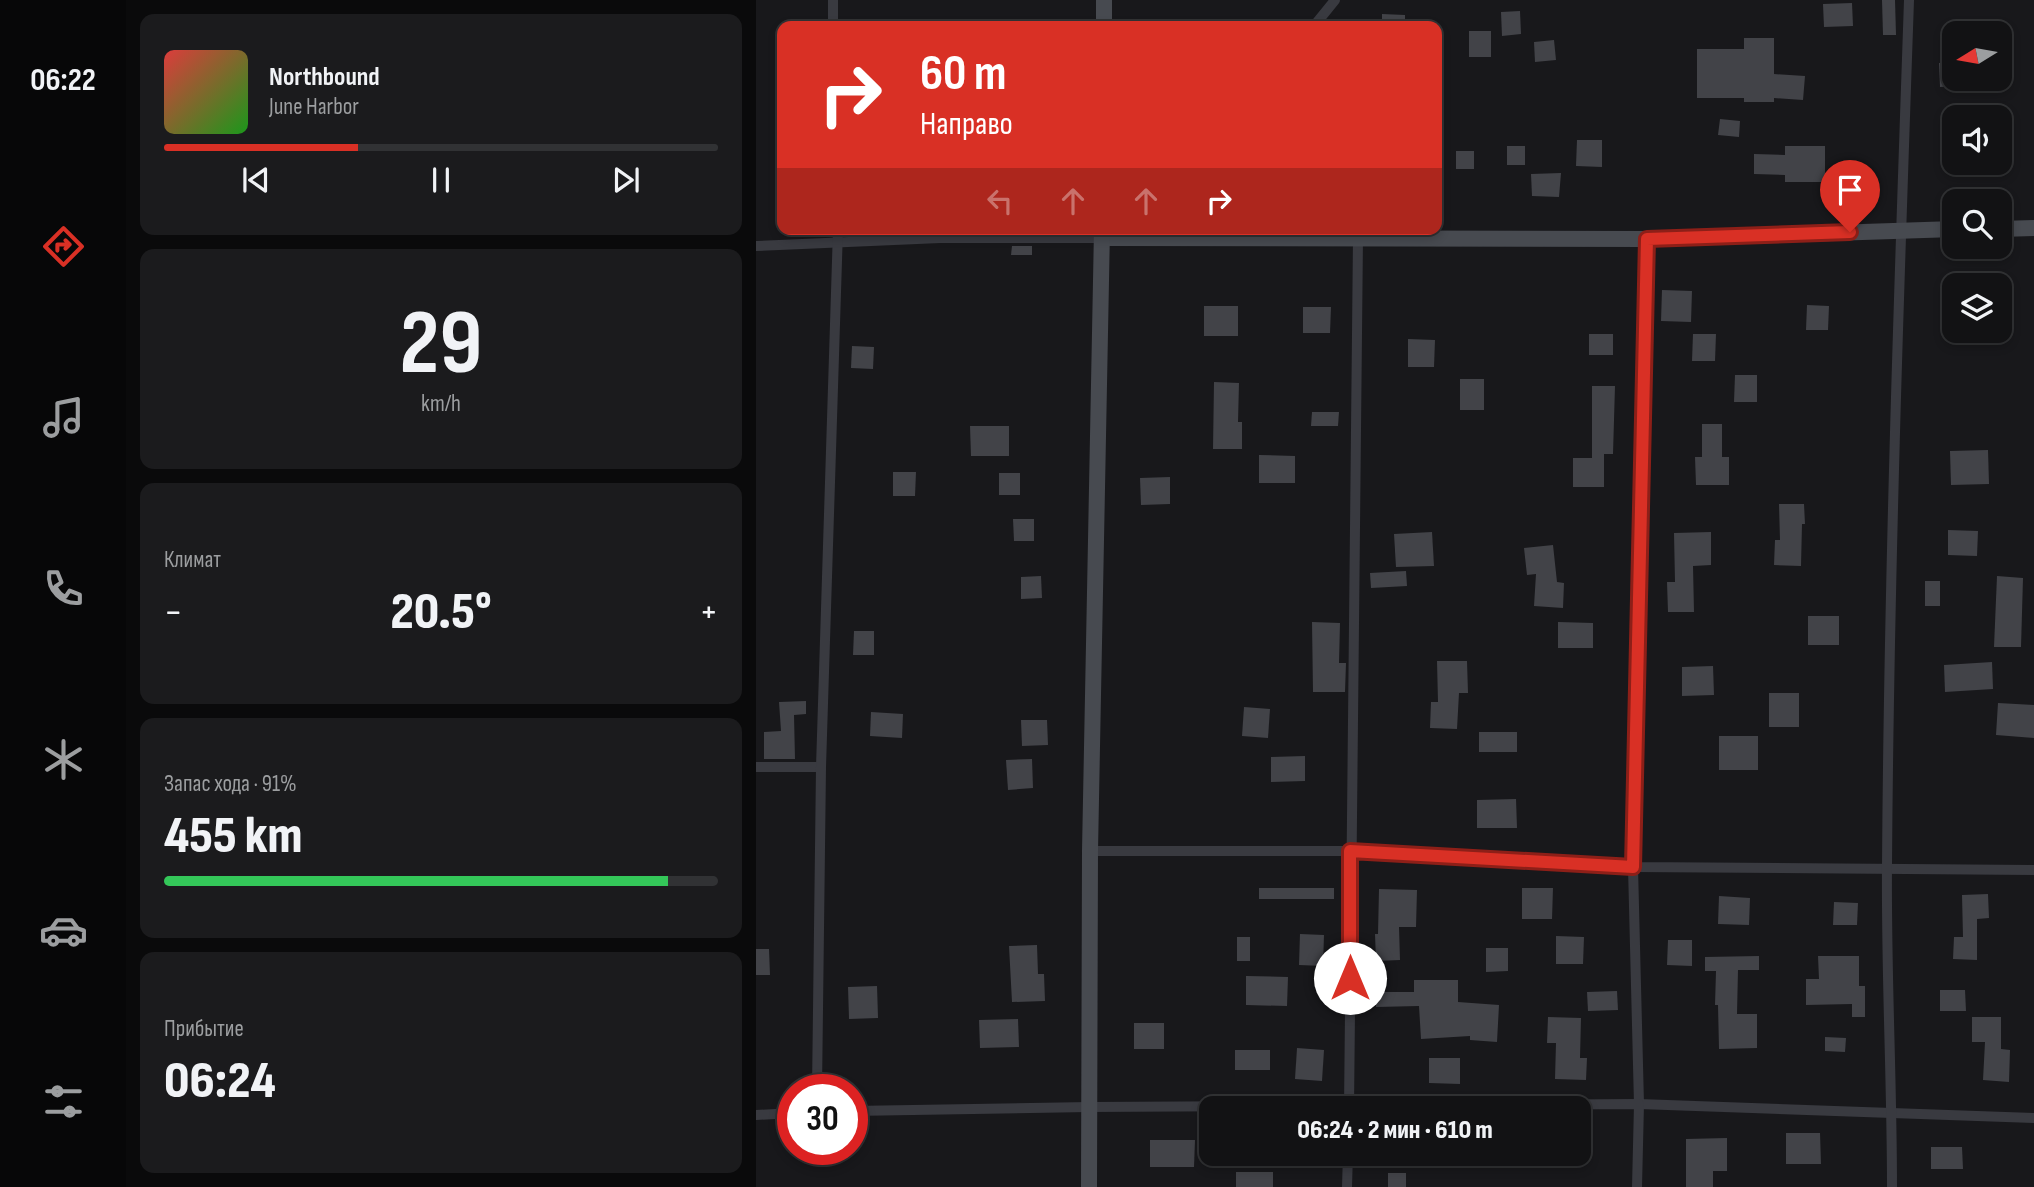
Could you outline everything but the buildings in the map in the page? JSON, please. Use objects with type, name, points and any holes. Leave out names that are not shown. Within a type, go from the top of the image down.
[{"type":"street","points":[[832,0],[833,21]]},
{"type":"street","points":[[1104,0],[1104,21]]},
{"type":"street","points":[[1318,21],[1335,0]]},
{"type":"street","points":[[1892,1187],[1893,1114],[1886,869],[1909,0]]},
{"type":"street","points":[[2012,229],[2034,228]]},
{"type":"street","points":[[1330,235],[1647,239],[1942,229]]},
{"type":"street","points":[[817,1074],[821,767],[838,235]]},
{"type":"street","points":[[756,246],[1037,235]]},
{"type":"street","points":[[1089,1187],[1090,851],[1102,235]]},
{"type":"street","points":[[1349,1096],[1358,237]]},
{"type":"street","points":[[1637,1187],[1639,1104],[1633,867],[1647,239]]},
{"type":"street","points":[[756,767],[821,767]]},
{"type":"street","points":[[1090,851],[1350,851],[1633,867],[2034,870]]},
{"type":"street","points":[[1591,1104],[2034,1118]]},
{"type":"street","points":[[868,1111],[1199,1107]]},
{"type":"street","points":[[756,1115],[777,1113]]},
{"type":"street","points":[[1348,1166],[1348,1187]]},
{"type":"route","points":[[1350,978],[1350,851],[1633,867],[1647,239],[1850,232]]}]
